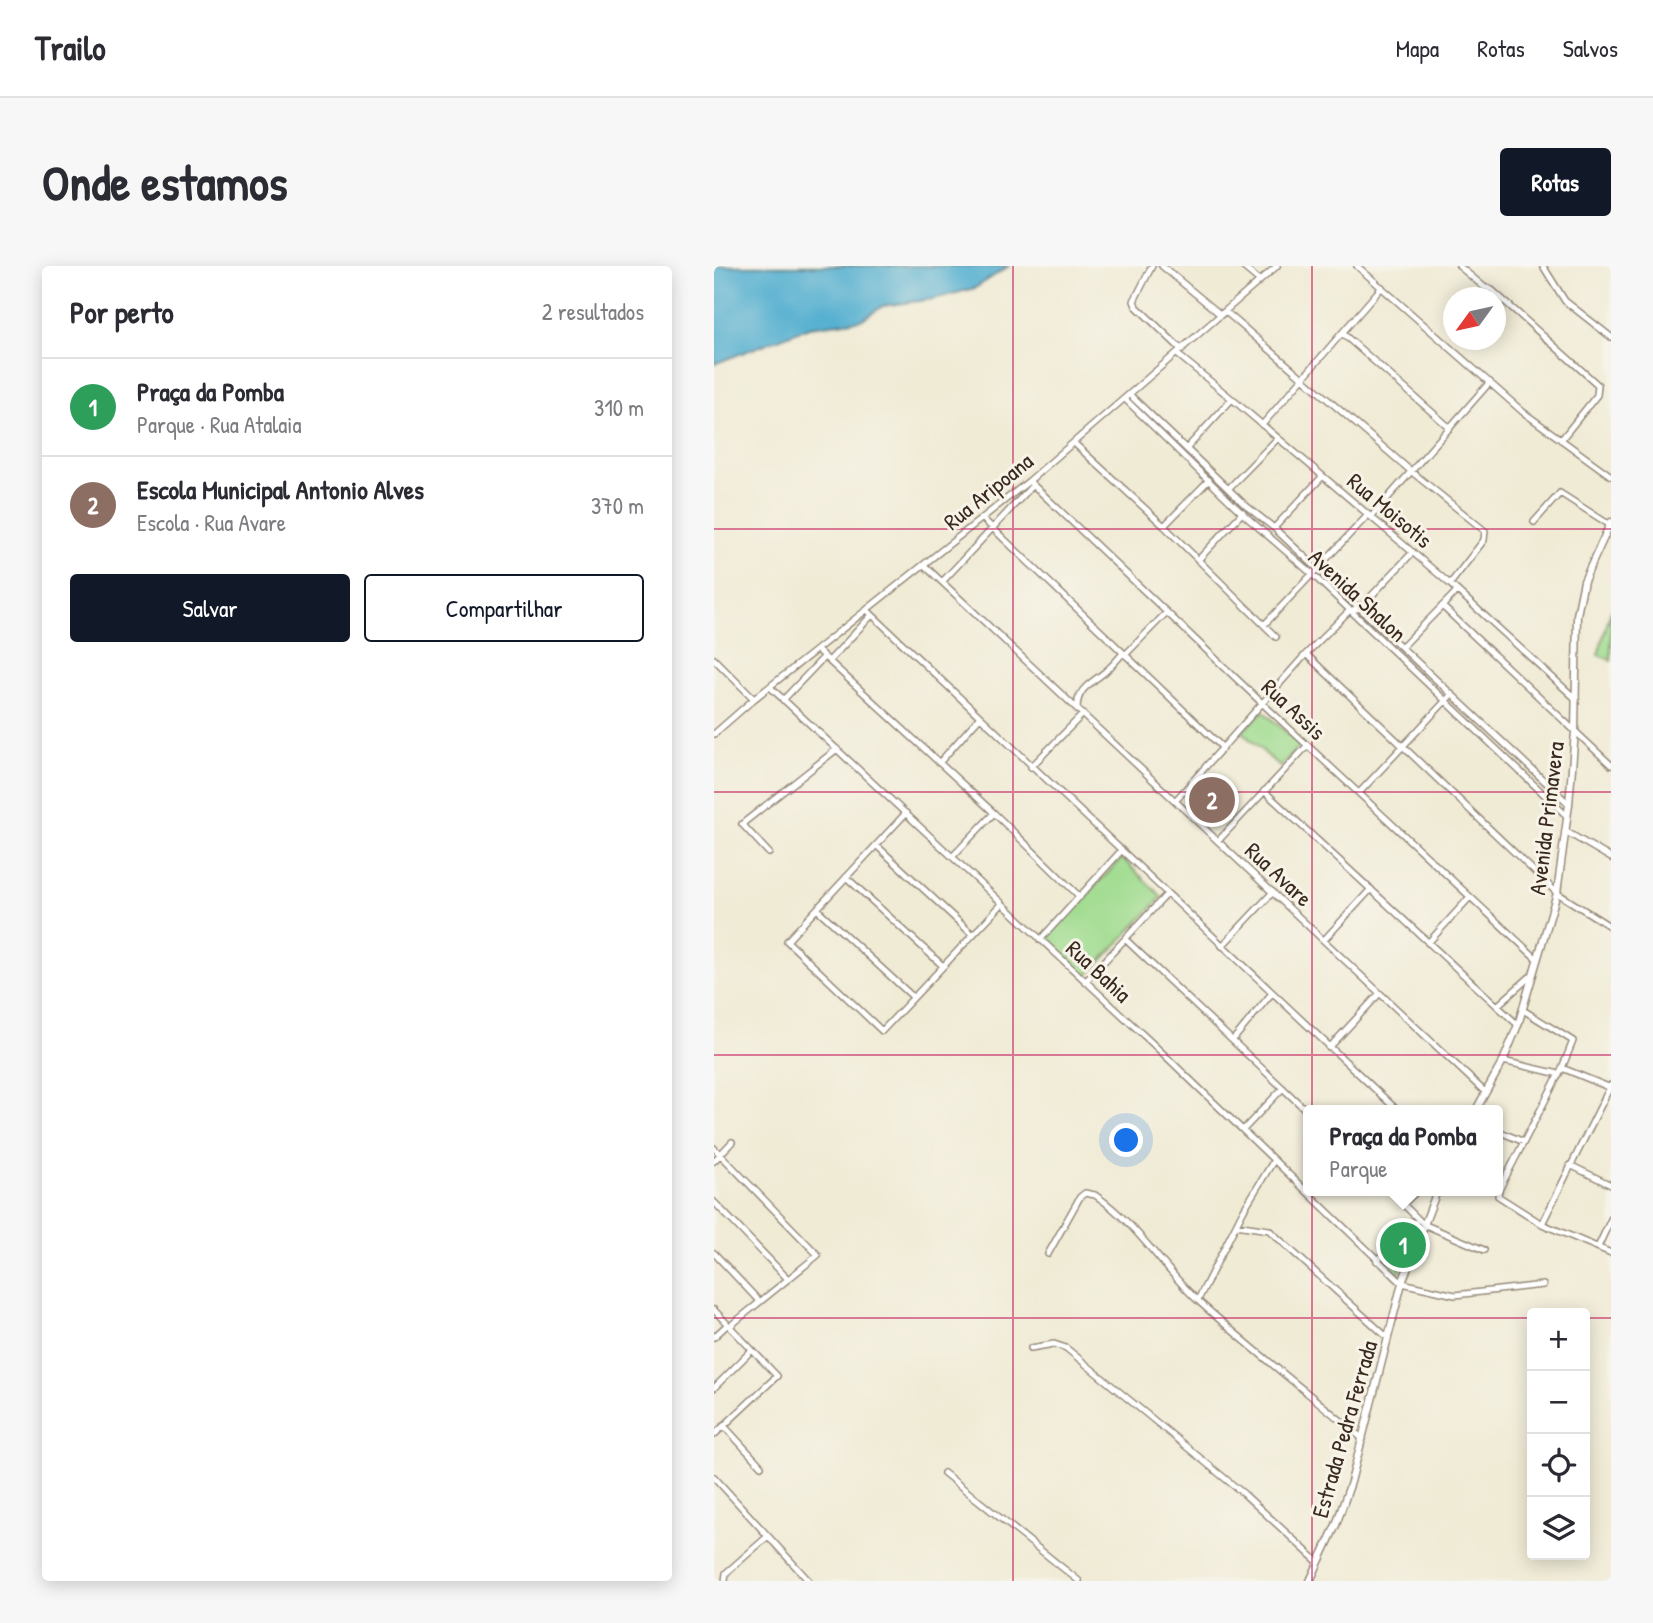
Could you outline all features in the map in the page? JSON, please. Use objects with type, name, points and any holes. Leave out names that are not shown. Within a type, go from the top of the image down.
[{"type":"street","name":"Rua Moisotis","points":[[1152,266],[1134,301],[1180,352],[1322,477],[1450,584],[1576,699]]},
{"type":"street","points":[[1161,266],[1303,378],[1486,533],[1450,584]]},
{"type":"street","points":[[1242,266],[1259,281]]},
{"type":"street","name":"Rua Aripoana","points":[[714,734],[754,699],[869,613],[982,519],[1031,483],[1277,266]]},
{"type":"street","points":[[1357,266],[1524,412],[1611,476]]},
{"type":"street","points":[[1459,266],[1492,290],[1598,385],[1597,395],[1561,440]]},
{"type":"street","points":[[1542,266],[1565,301],[1611,337]]},
{"type":"street","points":[[1262,425],[1382,287]]},
{"type":"street","points":[[1342,332],[1450,428]]},
{"type":"street","points":[[1264,625],[1412,472],[1490,382]]},
{"type":"street","name":"Avenida Shalon","points":[[1128,397],[1187,448],[1245,505],[1274,528],[1569,804]]},
{"type":"street","name":"Avenida Shalon","points":[[1128,397],[1243,514],[1312,574],[1568,817]]},
{"type":"street","points":[[1187,448],[1232,399]]},
{"type":"street","points":[[1219,489],[1227,486],[1278,438]]},
{"type":"street","points":[[1074,443],[1164,526],[1276,637]]},
{"type":"street","points":[[1188,460],[1194,455]]},
{"type":"street","points":[[1274,528],[1322,477]]},
{"type":"street","points":[[1164,526],[1209,481]]},
{"type":"street","points":[[942,582],[993,529],[1031,483]]},
{"type":"street","name":"Rua Assis","points":[[1031,483],[1537,960]]},
{"type":"street","points":[[1534,522],[1560,493],[1610,523]]},
{"type":"street","points":[[1198,560],[1243,514],[1245,505]]},
{"type":"street","points":[[982,519],[1223,748]]},
{"type":"street","name":"Avenida Primavera","points":[[1478,1105],[1503,1061],[1518,1025],[1557,892],[1568,817],[1575,732],[1579,601],[1584,581],[1610,523]]},
{"type":"street","points":[[1290,555],[1296,549]]},
{"type":"street","points":[[1175,801],[1306,654],[1349,611],[1360,608],[1413,552]]},
{"type":"street","name":"Rua Avare","points":[[925,566],[1485,1092]]},
{"type":"street","points":[[1402,647],[1457,591]]},
{"type":"street","points":[[1443,606],[1611,765]]},
{"type":"street","points":[[1077,709],[1082,689],[1105,672],[1167,612]]},
{"type":"street","points":[[783,699],[827,659],[869,613],[1392,1105]]},
{"type":"street","points":[[817,650],[994,813],[1080,897]]},
{"type":"street","points":[[1306,654],[1557,892],[1611,927]]},
{"type":"street","points":[[714,659],[754,699]]},
{"type":"street","points":[[1430,686],[1436,680]]},
{"type":"street","name":"Rua Bahia","points":[[770,687],[953,856],[1303,1188]]},
{"type":"street","points":[[1360,793],[1451,695]]},
{"type":"street","points":[[1031,766],[1083,715]]},
{"type":"street","points":[[939,763],[979,718]]},
{"type":"street","points":[[1218,841],[1307,746]]},
{"type":"street","points":[[769,853],[742,824],[837,749]]},
{"type":"street","points":[[1264,791],[1518,1025]]},
{"type":"street","points":[[906,813],[787,942],[882,1031],[1002,904]]},
{"type":"street","points":[[953,856],[994,813]]},
{"type":"street","points":[[1566,831],[1611,858]]},
{"type":"street","points":[[876,845],[972,935]]},
{"type":"street","points":[[1040,940],[1121,851]]},
{"type":"street","points":[[846,877],[943,966]]},
{"type":"street","points":[[1324,940],[1371,890]]},
{"type":"street","points":[[1223,946],[1273,892]]},
{"type":"street","points":[[1085,982],[1167,894]]},
{"type":"street","points":[[1428,943],[1470,897]]},
{"type":"street","points":[[817,909],[913,997]]},
{"type":"street","points":[[1126,940],[1303,1107]]},
{"type":"street","points":[[1497,1006],[1535,972]]},
{"type":"street","points":[[1233,1040],[1272,993]]},
{"type":"street","points":[[1329,1048],[1380,994]]},
{"type":"street","points":[[1503,1182],[1561,1071],[1573,1040],[1523,1010]]},
{"type":"street","points":[[1503,1061],[1561,1071],[1611,1087],[1542,1224]]},
{"type":"street","points":[[1243,1130],[1283,1088]]},
{"type":"street","points":[[1503,1133],[1524,1142]]},
{"type":"street","points":[[714,1161],[732,1142]]},
{"type":"street","points":[[714,1148],[818,1255],[714,1337]]},
{"type":"street","points":[[1198,1300],[1236,1225],[1274,1160]]},
{"type":"street","points":[[1570,1165],[1611,1185]]},
{"type":"street","points":[[1048,1254],[1078,1199],[1089,1193],[1101,1199],[1142,1237],[1164,1267],[1198,1300],[1363,1438]]},
{"type":"street","name":"Rua Bahia","points":[[1311,1196],[1402,1283]]},
{"type":"street","points":[[1395,1196],[1420,1222],[1484,1251]]},
{"type":"street","points":[[1403,1203],[1411,1196]]},
{"type":"street","points":[[1377,1261],[1420,1222],[1434,1196]]},
{"type":"street","points":[[1498,1196],[1542,1224],[1611,1252]]},
{"type":"street","points":[[714,1202],[788,1279]]},
{"type":"street","points":[[1598,1247],[1611,1219]]},
{"type":"street","name":"Estrada Pedra Ferrada","points":[[1310,1581],[1336,1525],[1363,1438],[1420,1222]]},
{"type":"street","points":[[1236,1225],[1269,1230],[1388,1338]]},
{"type":"street","points":[[714,1253],[760,1301]]},
{"type":"street","points":[[1402,1283],[1455,1295],[1543,1285]]},
{"type":"street","points":[[714,1310],[777,1376],[714,1435]]},
{"type":"street","points":[[1031,1348],[1054,1344],[1066,1348],[1244,1494],[1318,1562]]},
{"type":"street","points":[[714,1388],[752,1350]]},
{"type":"street","points":[[725,1427],[761,1466]]},
{"type":"street","points":[[944,1473],[1079,1581]]},
{"type":"street","points":[[714,1477],[809,1581]]},
{"type":"street","points":[[725,1581],[726,1573],[767,1537]]},
{"type":"green space","points":[[1611,610],[1611,660],[1598,655]]},
{"type":"green space","points":[[1263,711],[1299,744],[1280,767],[1242,732]]},
{"type":"green space","points":[[1122,858],[1162,897],[1086,977],[1045,938]]},
{"type":"green space","points":[[1414,1228],[1398,1277],[1381,1262]]},
{"type":"water","points":[[714,266],[1009,266],[975,288],[934,299],[883,306],[861,320],[809,327],[714,364]]},
{"type":"place","name":"Escola Municipal Antonio Alves","points":[[1212,800]]},
{"type":"place","name":"Praça da Pomba","points":[[1403,1245]]}]
